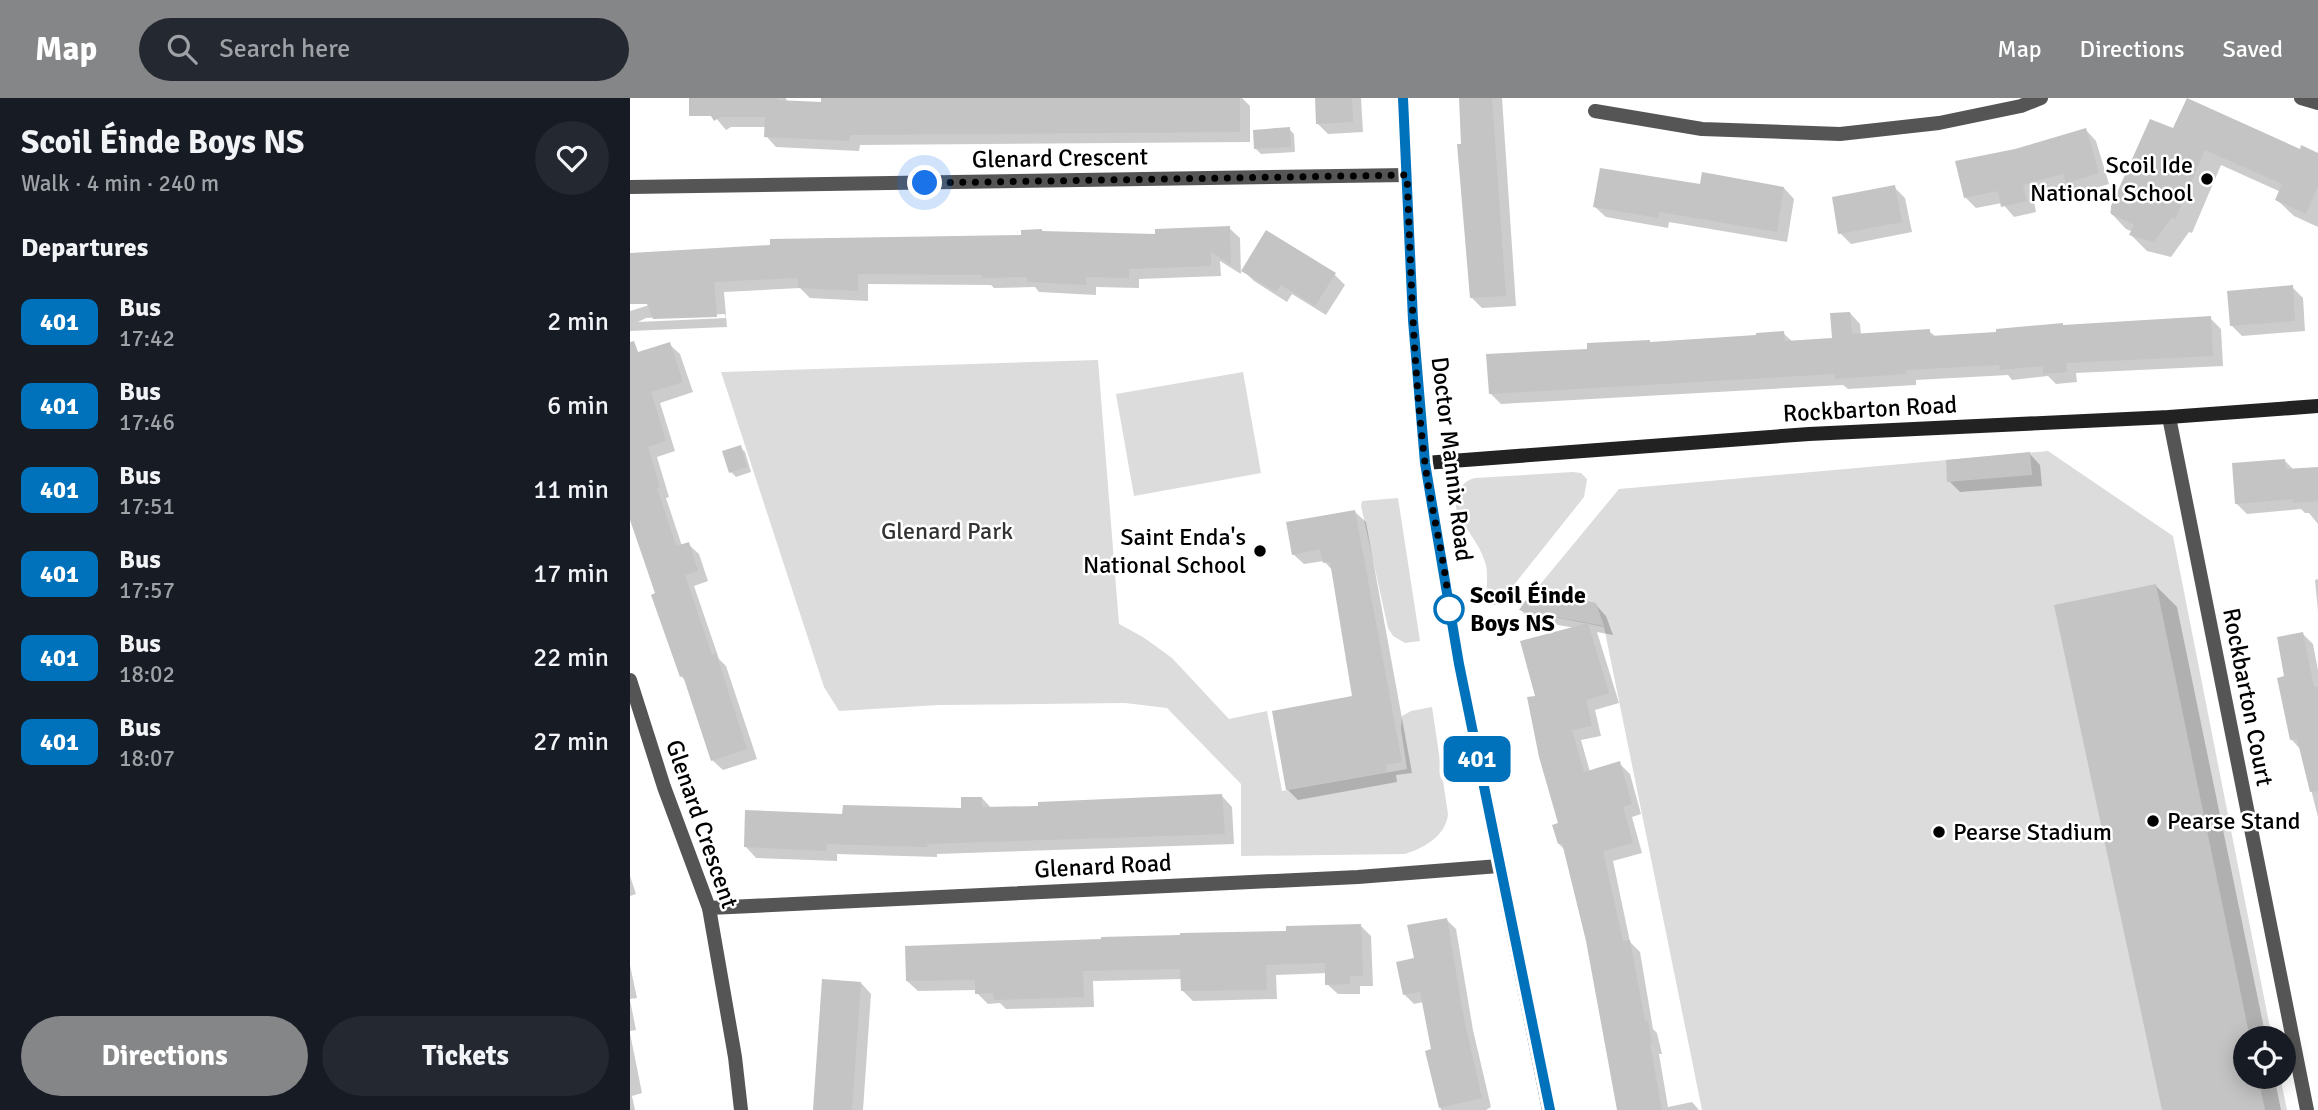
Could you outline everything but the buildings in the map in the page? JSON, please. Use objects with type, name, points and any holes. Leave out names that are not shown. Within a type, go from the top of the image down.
[{"type":"street","name":"Doctor Mannix Road","points":[[1404,98],[1413,320],[1425,463],[1459,664],[1549,1110]]},
{"type":"street","points":[[1595,111],[1702,129],[1840,134],[1939,123],[2021,106],[2042,98]]},
{"type":"street","points":[[2301,98],[2318,103]]},
{"type":"street","name":"Glenard Crescent","points":[[630,187],[1407,175]]},
{"type":"street","name":"Rockbarton Road","points":[[1425,463],[1809,434],[2169,417],[2318,406]]},
{"type":"street","name":"Rockbarton Court","points":[[2169,417],[2307,1110]]},
{"type":"street","name":"Glenard Crescent","points":[[630,680],[664,787],[709,908],[741,1110]]},
{"type":"street","name":"Glenard Road","points":[[709,908],[1358,877],[1499,866]]},
{"type":"green space","name":"Glenard Park","points":[[1098,360],[1119,624],[1172,658],[1229,719],[1267,711],[1282,791],[1407,769],[1401,729],[1402,716],[1411,711],[1432,707],[1448,814],[1439,835],[1426,845],[1405,854],[1241,856],[1241,784],[1167,708],[1125,703],[939,705],[839,711],[824,687],[721,372]]},
{"type":"green space","points":[[1243,372],[1261,473],[1134,496],[1116,394]]},
{"type":"green space","name":"Pearse Stadium","points":[[2048,451],[2173,536],[2270,1026],[2233,1026],[2233,1089],[2283,1089],[2287,1110],[1702,1110],[1604,627],[1519,610],[1619,489]]},
{"type":"green space","points":[[1581,473],[1587,479],[1584,497],[1502,600],[1491,605],[1487,596],[1485,562],[1456,508],[1460,489],[1475,478]]},
{"type":"green space","points":[[1398,498],[1420,641],[1405,643],[1393,636],[1388,628],[1361,506],[1362,501]]},
{"type":"bus line","name":"401","points":[[1403,98],[1413,320],[1425,463],[1459,664],[1550,1110]]},
{"type":"place","name":"Scoil Ide National School","points":[[2207,179]]},
{"type":"place","name":"Saint Enda's National School","points":[[1260,551]]},
{"type":"place","name":"Scoil Éinde Boys NS","points":[[1449,609]]},
{"type":"place","name":"Pearse Stand","points":[[2153,821]]},
{"type":"place","name":"Pearse Stadium","points":[[1939,832]]},
{"type":"route","points":[[925,183],[1407,175],[1413,320],[1421,422],[1425,463],[1449,609]]}]
